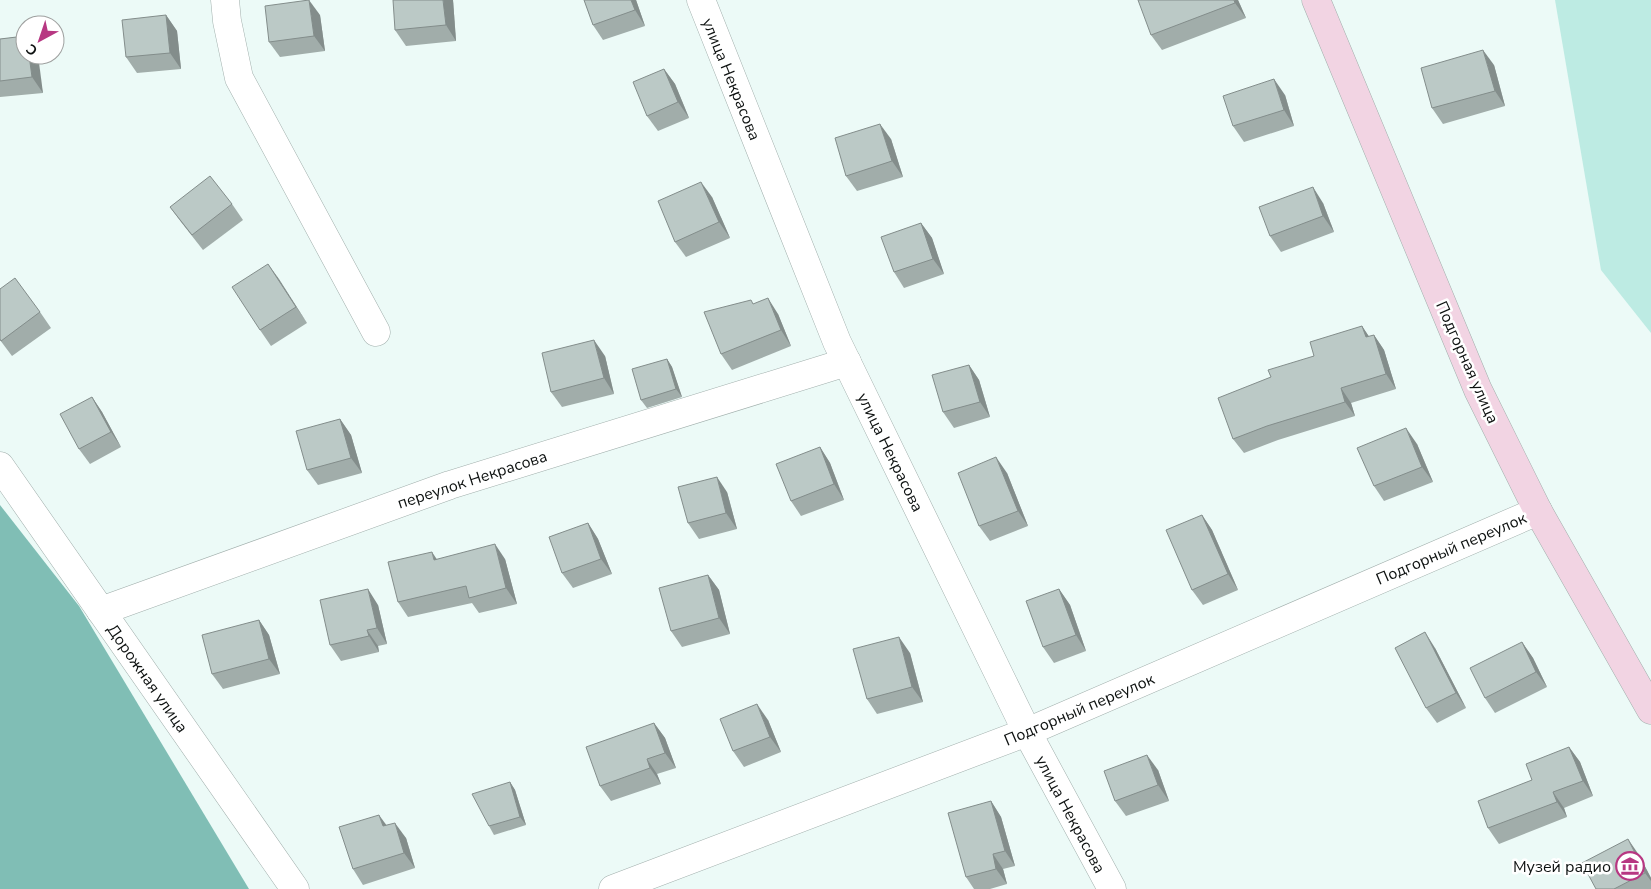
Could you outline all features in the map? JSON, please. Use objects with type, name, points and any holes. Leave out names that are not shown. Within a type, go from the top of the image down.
[{"type":"main road","name":"Подгорная улица","points":[[1316,0],[1478,390],[1538,511],[1651,710]]},
{"type":"street","points":[[225,0],[227,21],[239,78],[376,332]]},
{"type":"street","name":"улица Некрасова","points":[[701,0],[833,332],[1027,732],[1112,889]]},
{"type":"street","name":"переулок Некрасова","points":[[101,611],[450,485],[847,362]]},
{"type":"street","name":"Дорожная улица","points":[[0,466],[295,889]]},
{"type":"street","name":"Подгорный переулок","points":[[613,889],[1027,732],[1538,511]]},
{"type":"green space","points":[[1555,0],[1651,0],[1651,333],[1601,270]]},
{"type":"shaded area","points":[[0,505],[79,606],[249,889],[0,889]]},
{"type":"building","points":[[309,0],[314,36],[269,42],[265,6]]},
{"type":"building","points":[[393,0],[443,0],[446,25],[395,30]]},
{"type":"building","points":[[584,0],[631,0],[635,10],[593,25]]},
{"type":"building","points":[[1138,0],[1234,0],[1235,3],[1151,35]]},
{"type":"building","points":[[166,15],[170,53],[126,57],[122,20]]},
{"type":"building","points":[[15,37],[15,65],[30,65],[32,77],[0,81],[0,39]]},
{"type":"building","points":[[1483,50],[1495,91],[1432,108],[1421,68]]},
{"type":"building","points":[[664,69],[678,102],[647,116],[633,82]]},
{"type":"building","points":[[1274,79],[1284,110],[1233,126],[1223,96]]},
{"type":"building","points":[[880,124],[892,161],[846,176],[835,138]]},
{"type":"building","points":[[210,176],[232,204],[192,235],[170,207]]},
{"type":"building","points":[[701,182],[719,222],[675,242],[658,201]]},
{"type":"building","points":[[1313,187],[1323,216],[1270,236],[1259,207]]},
{"type":"building","points":[[921,223],[933,259],[894,272],[881,237]]},
{"type":"building","points":[[268,264],[296,307],[260,330],[232,287]]},
{"type":"building","points":[[15,278],[40,312],[1,341],[0,289]]},
{"type":"building","points":[[768,298],[781,330],[721,354],[704,312],[751,300],[753,304]]},
{"type":"building","points":[[1362,326],[1366,337],[1374,335],[1386,374],[1341,388],[1345,402],[1267,426],[1233,439],[1218,398],[1271,377],[1268,370],[1314,356],[1310,342]]},
{"type":"building","points":[[594,340],[604,378],[551,392],[542,353]]},
{"type":"building","points":[[667,359],[676,389],[641,400],[632,369]]},
{"type":"building","points":[[969,365],[980,402],[943,412],[932,375]]},
{"type":"building","points":[[92,397],[111,432],[79,449],[60,414]]},
{"type":"building","points":[[340,419],[351,458],[307,470],[296,431]]},
{"type":"building","points":[[1406,428],[1422,467],[1374,486],[1357,448]]},
{"type":"building","points":[[820,447],[834,484],[791,501],[776,464]]},
{"type":"building","points":[[996,457],[1018,511],[979,526],[958,473]]},
{"type":"building","points":[[717,477],[726,513],[688,523],[678,487]]},
{"type":"building","points":[[1202,515],[1228,574],[1192,590],[1166,530]]},
{"type":"building","points":[[588,523],[601,559],[562,573],[549,537]]},
{"type":"building","points":[[495,544],[506,588],[469,598],[466,586],[398,602],[388,562],[432,552],[434,560]]},
{"type":"building","points":[[708,575],[719,618],[671,631],[659,588]]},
{"type":"building","points":[[368,589],[377,628],[367,630],[369,636],[330,645],[320,600]]},
{"type":"building","points":[[1059,589],[1076,635],[1043,647],[1026,601]]},
{"type":"building","points":[[259,620],[269,659],[212,674],[202,635]]},
{"type":"building","points":[[1425,632],[1456,693],[1426,708],[1395,648]]},
{"type":"building","points":[[899,637],[912,687],[867,699],[853,649]]},
{"type":"building","points":[[1522,642],[1536,672],[1485,698],[1470,668]]},
{"type":"building","points":[[757,704],[770,737],[733,751],[720,719]]},
{"type":"building","points":[[654,723],[665,753],[647,759],[650,768],[600,786],[586,747]]},
{"type":"building","points":[[1569,747],[1583,781],[1553,792],[1557,802],[1488,828],[1478,801],[1532,780],[1526,764]]},
{"type":"building","points":[[1147,755],[1158,785],[1115,801],[1104,771]]},
{"type":"building","points":[[510,782],[520,817],[489,826],[472,794]]},
{"type":"building","points":[[991,801],[1005,851],[993,854],[996,869],[966,877],[948,813]]},
{"type":"building","points":[[379,815],[383,826],[395,823],[404,853],[353,869],[339,827]]},
{"type":"building","points":[[1628,839],[1645,873],[1614,889],[1596,889],[1582,863]]},
{"type":"place","name":"Музей радио","points":[[1630,866]]}]
